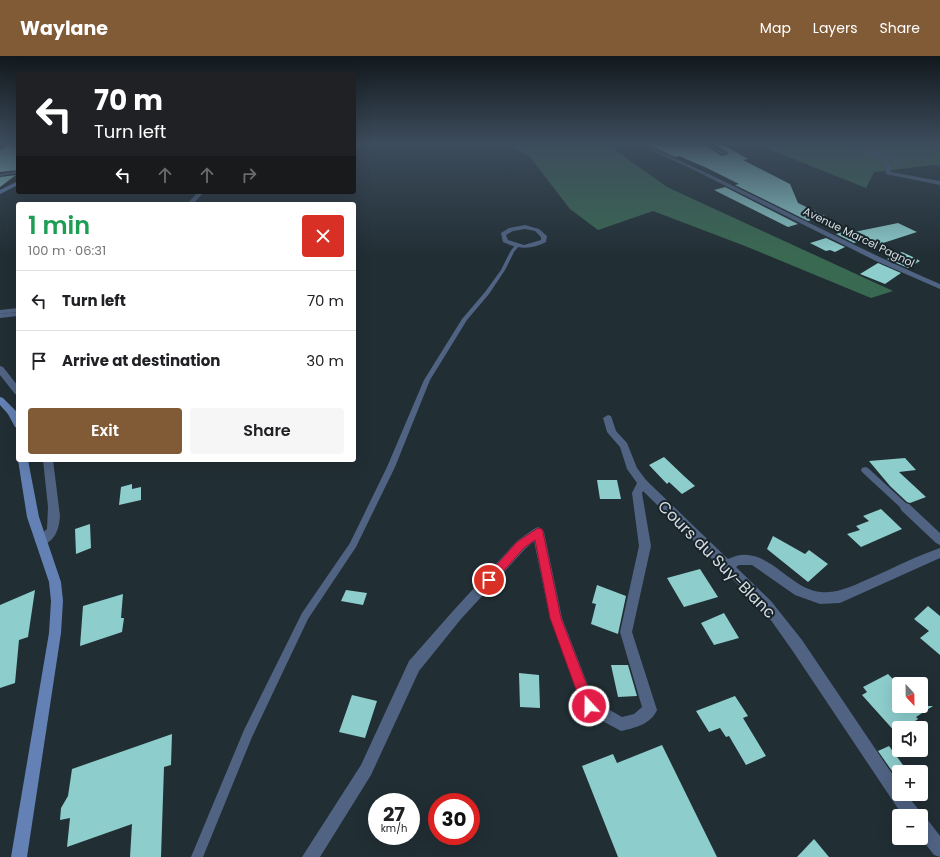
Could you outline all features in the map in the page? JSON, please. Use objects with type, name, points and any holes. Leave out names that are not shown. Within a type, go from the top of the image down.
[{"type":"main road","points":[[0,192],[16,184]]},
{"type":"main road","points":[[0,400],[12,412],[16,421]]},
{"type":"main road","points":[[20,857],[47,687],[57,608],[55,582],[33,517],[23,462]]},
{"type":"street","name":"Avenue Marcel Pagnol","points":[[721,181],[878,260],[940,287]]},
{"type":"street","points":[[192,202],[199,194]]},
{"type":"street","points":[[524,227],[537,230],[544,236],[544,242],[533,246],[517,246],[505,241],[503,234],[511,228],[524,227]]},
{"type":"street","points":[[0,312],[16,310]]},
{"type":"street","points":[[0,369],[16,389]]},
{"type":"street","name":"Cours du Suy-Blanc","points":[[608,418],[612,432],[624,446],[632,469],[642,483],[766,605],[797,645],[900,799],[908,809]]},
{"type":"street","points":[[41,541],[52,531],[54,524],[53,492],[48,462]]},
{"type":"street","points":[[310,857],[366,770],[414,666],[457,615],[521,545],[538,532],[556,618],[589,706],[621,724],[638,720],[650,710],[626,632],[645,546],[637,493],[642,483]]},
{"type":"street","points":[[905,507],[940,540]]},
{"type":"street","points":[[727,566],[738,560],[752,560],[764,566],[799,591],[820,598],[840,597],[940,553]]},
{"type":"street","points":[[928,834],[940,849]]},
{"type":"lane","points":[[197,857],[251,727],[305,616],[353,545],[392,467],[410,419],[427,380],[465,319],[488,293],[517,246]]},
{"type":"lane","points":[[0,316],[16,314]]},
{"type":"lane","points":[[866,470],[905,507]]},
{"type":"green space","points":[[549,181],[659,181],[667,187],[893,291],[871,298],[745,246],[653,211],[598,230],[570,209]]},
{"type":"green space","points":[[849,181],[869,181],[866,188]]},
{"type":"building","points":[[0,181],[7,181],[0,187]]},
{"type":"building","points":[[734,181],[785,181],[790,184],[798,203],[825,216],[808,221],[735,185],[739,184]]},
{"type":"building","points":[[725,187],[798,224],[788,227],[714,190]]},
{"type":"building","points":[[898,223],[917,232],[874,246],[860,241],[854,243],[836,234],[850,230],[854,232]]},
{"type":"building","points":[[826,238],[845,247],[835,252],[830,250],[826,251],[810,243]]},
{"type":"building","points":[[902,252],[920,261],[908,268],[887,259]]},
{"type":"building","points":[[878,263],[901,273],[885,284],[860,274]]},
{"type":"building","points":[[664,457],[695,486],[682,494],[669,482],[667,484],[649,465]]},
{"type":"building","points":[[905,458],[916,470],[899,472],[926,497],[910,503],[890,486],[869,461]]},
{"type":"building","points":[[597,480],[617,480],[621,499],[600,499]]},
{"type":"building","points":[[132,484],[132,489],[141,487],[141,500],[119,505],[121,487]]},
{"type":"building","points":[[881,509],[902,529],[861,547],[847,534],[860,530],[856,526],[869,521],[863,516]]},
{"type":"building","points":[[90,524],[91,548],[76,554],[75,529]]},
{"type":"building","points":[[773,536],[805,554],[809,550],[828,564],[808,582],[767,549]]},
{"type":"building","points":[[700,569],[718,597],[684,607],[667,578]]},
{"type":"building","points":[[597,585],[626,596],[618,634],[591,624],[596,604],[592,603]]},
{"type":"building","points":[[35,590],[28,637],[19,640],[15,683],[0,688],[0,605]]},
{"type":"building","points":[[346,590],[367,593],[363,605],[341,601]]},
{"type":"building","points":[[123,594],[121,618],[124,618],[122,632],[80,646],[83,606]]},
{"type":"building","points":[[928,606],[940,616],[940,655],[920,638],[929,631],[914,619]]},
{"type":"building","points":[[724,613],[739,638],[714,645],[701,623]]},
{"type":"building","points":[[611,665],[628,665],[637,696],[618,697]]},
{"type":"building","points":[[519,673],[539,675],[540,708],[520,707]]},
{"type":"building","points":[[888,674],[892,678],[892,713],[922,713],[916,717],[918,719],[915,721],[892,721],[892,728],[862,695],[867,692],[863,687]]},
{"type":"building","points":[[352,695],[377,701],[365,738],[339,732]]},
{"type":"building","points":[[735,696],[748,716],[743,718],[766,756],[746,765],[729,736],[726,737],[720,728],[709,732],[696,711]]},
{"type":"building","points":[[172,734],[171,765],[164,767],[161,857],[130,857],[132,824],[67,847],[70,818],[60,820],[61,808],[68,796],[72,769]]},
{"type":"building","points":[[662,745],[717,857],[618,857],[582,766],[613,754],[617,763]]},
{"type":"building","points":[[889,746],[892,750],[892,757],[897,757],[903,765],[892,765],[892,771],[878,751]]},
{"type":"building","points":[[814,839],[829,857],[797,857]]},
{"type":"route","points":[[489,580],[521,545],[538,532],[556,618],[589,706]]}]
